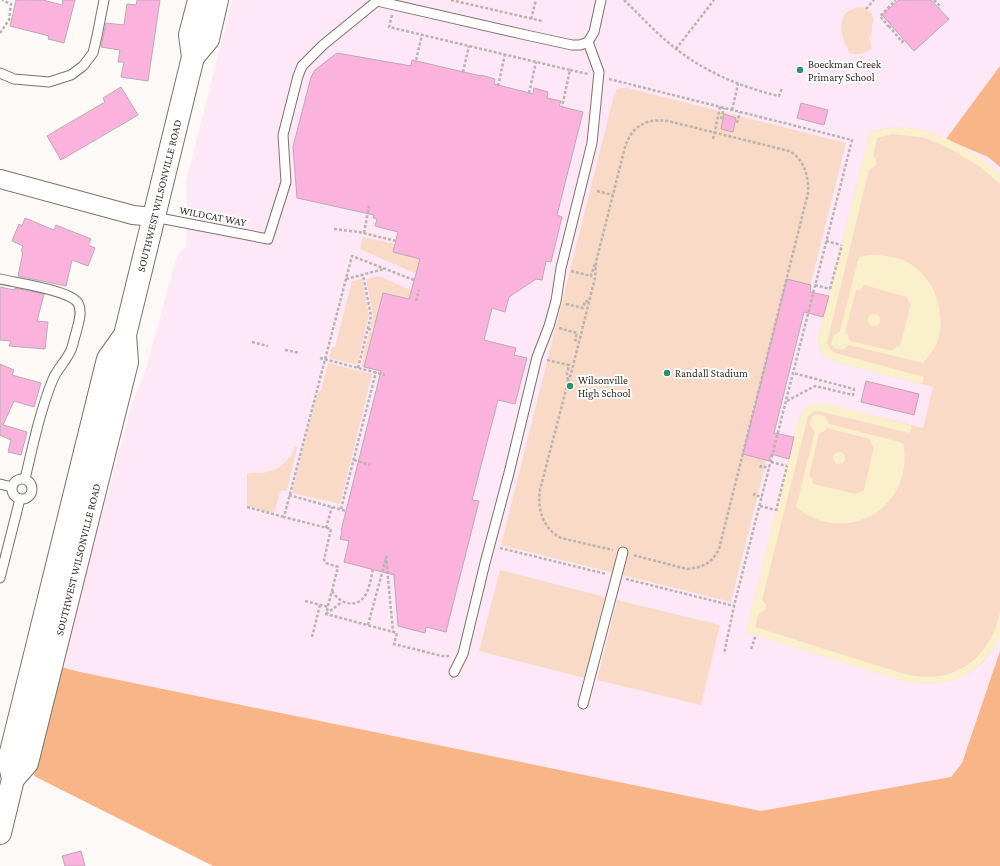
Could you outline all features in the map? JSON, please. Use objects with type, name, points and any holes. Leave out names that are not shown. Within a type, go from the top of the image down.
[{"type":"main road","name":"SOUTHWEST WILSONVILLE ROAD","points":[[0,833],[4,800],[13,779],[26,763],[110,436],[127,362],[125,335],[193,57],[190,35],[199,0]]},
{"type":"main road","name":"SOUTHWEST WILSONVILLE ROAD","points":[[193,57],[208,38],[217,0]]},
{"type":"street","points":[[0,179],[133,215],[154,217]]},
{"type":"lane","points":[[0,73],[14,78],[49,82],[71,75],[83,66],[92,53],[104,0]]},
{"type":"lane","points":[[394,5],[505,31],[572,45],[580,45],[588,42],[594,32],[601,0]]},
{"type":"lane","name":"WILDCAT WAY","points":[[154,217],[268,239],[286,182],[283,135],[298,76],[302,66],[323,45],[377,1],[394,5]]},
{"type":"lane","points":[[454,672],[463,654],[537,357],[549,326],[556,301],[561,268],[592,143],[599,72],[588,42]]},
{"type":"lane","points":[[0,279],[58,292],[72,298],[79,304],[80,316],[71,350],[57,369],[50,386],[37,426],[25,479]]},
{"type":"lane","points":[[25,479],[32,485],[32,492],[26,499],[20,499],[14,495],[12,487],[16,480],[25,479]]},
{"type":"lane","points":[[0,484],[12,487]]},
{"type":"lane","points":[[0,578],[20,499]]},
{"type":"lane","points":[[583,704],[623,552]]},
{"type":"path","points":[[0,32],[9,20],[11,4],[2,0]]},
{"type":"path","points":[[452,0],[542,21]]},
{"type":"path","points":[[531,19],[536,0]]},
{"type":"path","points":[[624,0],[669,44],[700,65],[738,84],[762,92],[779,96],[782,88]]},
{"type":"path","points":[[676,49],[714,0]]},
{"type":"path","points":[[866,9],[874,0]]},
{"type":"path","points":[[896,0],[880,16],[902,42],[904,40]]},
{"type":"path","points":[[934,0],[940,6],[938,8]]},
{"type":"path","points":[[394,5],[390,27],[599,76],[852,140],[734,606],[724,654]]},
{"type":"path","points":[[416,60],[422,35]]},
{"type":"path","points":[[463,72],[469,46]]},
{"type":"path","points":[[498,86],[505,54]]},
{"type":"path","points":[[529,93],[536,62]]},
{"type":"path","points":[[562,107],[570,70]]},
{"type":"path","points":[[732,110],[738,84]]},
{"type":"path","points":[[713,139],[720,107]]},
{"type":"path","points":[[721,119],[724,108]]},
{"type":"path","points":[[738,123],[740,112]]},
{"type":"path","points":[[561,268],[591,276],[596,262],[627,141],[639,125],[647,122],[662,120],[714,132],[789,151],[794,154],[804,166],[808,183],[808,193],[721,540],[714,557],[703,566],[687,568],[560,538],[553,534],[543,520],[539,504],[540,490],[595,278],[596,262]]},
{"type":"path","points":[[597,191],[613,195]]},
{"type":"path","points":[[364,233],[369,206]]},
{"type":"path","points":[[334,229],[364,233],[396,241]]},
{"type":"path","points":[[815,285],[830,289],[841,245],[826,241]]},
{"type":"path","points":[[284,517],[352,256],[414,280]]},
{"type":"path","points":[[346,279],[384,269]]},
{"type":"path","points":[[358,368],[371,316],[363,275]]},
{"type":"path","points":[[416,301],[419,290]]},
{"type":"path","points":[[556,301],[583,308],[584,301],[589,302]]},
{"type":"path","points":[[549,326],[577,333],[575,340],[579,341]]},
{"type":"path","points":[[368,329],[373,330]]},
{"type":"path","points":[[252,342],[268,346]]},
{"type":"path","points":[[285,350],[300,353]]},
{"type":"path","points":[[537,357],[569,365],[567,373],[568,382]]},
{"type":"path","points":[[320,358],[385,375]]},
{"type":"path","points":[[341,509],[376,372]]},
{"type":"path","points":[[786,402],[815,386],[853,396],[854,389],[793,373]]},
{"type":"path","points":[[354,460],[370,465]]},
{"type":"path","points":[[760,506],[776,510],[787,466],[771,462]]},
{"type":"path","points":[[760,468],[761,466],[769,468]]},
{"type":"path","points":[[754,493],[754,495],[762,497]]},
{"type":"path","points":[[289,495],[346,511]]},
{"type":"path","points":[[247,507],[331,530],[324,560],[326,563],[338,567],[326,614]]},
{"type":"path","points":[[326,528],[332,507]]},
{"type":"path","points":[[490,545],[592,571]]},
{"type":"path","points":[[368,625],[386,556],[393,632]]},
{"type":"path","points":[[332,590],[337,598],[342,602],[354,603],[362,599],[367,593],[373,569]]},
{"type":"path","points":[[640,583],[734,606]]},
{"type":"path","points":[[305,601],[328,607]]},
{"type":"path","points":[[326,614],[342,602]]},
{"type":"path","points":[[312,637],[320,605]]},
{"type":"path","points":[[326,614],[397,633],[394,644],[442,656],[453,654]]},
{"type":"path","points":[[751,649],[756,635]]},
{"type":"shaded area","name":"Wilsonville High School","points":[[232,0],[1000,0],[1000,66],[946,139],[988,157],[1000,167],[1000,651],[962,763],[951,777],[761,811],[61,667],[131,407],[147,365],[175,263],[179,252],[186,247],[186,182]]},
{"type":"shaded area","points":[[861,7],[870,12],[874,21],[872,24],[872,33],[869,38],[872,48],[862,54],[852,54],[846,46],[842,34],[842,22],[846,13]]},
{"type":"shaded area","points":[[1000,66],[1000,167],[988,157],[946,139]]},
{"type":"shaded area","name":"Randall Stadium","points":[[628,88],[846,143],[731,602],[501,545],[613,99],[617,89]]},
{"type":"shaded area","points":[[894,127],[920,129],[938,135],[966,149],[1000,174],[1000,634],[992,649],[973,671],[948,682],[919,683],[903,681],[746,632],[794,437],[802,413],[805,409],[816,403],[823,403],[923,428],[933,387],[833,361],[825,357],[820,350],[818,343],[870,132]]},
{"type":"shaded area","points":[[363,237],[395,244],[393,252],[433,262],[414,273],[360,249]]},
{"type":"shaded area","points":[[379,276],[415,292],[414,300],[383,293],[374,328],[370,327],[373,316],[366,279]]},
{"type":"shaded area","points":[[362,279],[369,315],[357,365],[329,358],[332,347],[335,347],[352,281]]},
{"type":"shaded area","points":[[369,332],[373,333],[364,367],[361,366]]},
{"type":"shaded area","points":[[328,363],[372,374],[340,504],[292,493],[318,391],[321,391]]},
{"type":"shaded area","points":[[295,447],[297,447],[287,491],[281,490],[274,513],[247,506],[247,474],[272,471],[286,462]]},
{"type":"shaded area","points":[[500,570],[605,597],[585,678],[479,651]]},
{"type":"shaded area","points":[[617,600],[720,625],[701,705],[597,680]]},
{"type":"shaded area","points":[[1000,651],[1000,866],[213,866],[34,776],[61,667],[761,811],[951,777],[962,763]]},
{"type":"sand","points":[[894,127],[920,129],[938,135],[966,149],[1000,174],[1000,184],[979,166],[954,151],[926,138],[893,134],[877,138],[873,156],[876,160],[876,164],[874,167],[869,169],[827,343],[830,349],[835,353],[924,377],[922,384],[833,361],[825,357],[820,350],[818,343],[870,132]]},
{"type":"sand","points":[[869,255],[882,256],[905,261],[915,267],[930,284],[939,306],[941,317],[940,329],[935,346],[923,363],[849,345],[845,348],[838,349],[831,344],[833,336],[840,331],[859,257]],"holes":[[[864,285],[907,297],[911,304],[900,346],[896,347],[893,351],[850,341],[848,335],[845,333],[856,290],[860,290]]]},
{"type":"sand","points":[[872,314],[876,314],[880,320],[876,326],[872,326],[868,322],[868,318]]},
{"type":"sand","points":[[814,403],[833,405],[912,426],[910,433],[819,411],[814,411],[808,416],[762,600],[766,607],[759,613],[755,627],[901,673],[919,676],[936,676],[951,673],[965,667],[977,657],[987,645],[995,630],[1000,613],[1000,635],[998,641],[979,665],[970,673],[960,678],[938,683],[927,684],[903,681],[746,632],[796,428],[802,413]]},
{"type":"sand","points":[[814,415],[822,415],[827,419],[829,424],[903,443],[904,466],[899,486],[888,502],[873,514],[855,522],[836,523],[815,519],[796,507],[815,432],[811,428],[810,424]],"holes":[[[827,428],[870,439],[871,444],[874,447],[864,490],[856,494],[813,484],[812,478],[809,476],[819,433],[823,432]]]},
{"type":"sand","points":[[837,452],[841,452],[845,458],[841,464],[837,464],[833,460],[833,456]]},
{"type":"building","points":[[16,0],[43,0],[62,5],[63,0],[75,0],[64,43],[48,39],[49,36],[10,26]]},
{"type":"building","points":[[137,0],[160,0],[148,81],[121,77],[124,62],[118,62],[120,50],[101,47],[106,23],[124,25],[127,4],[136,5]]},
{"type":"building","name":"Boeckman Creek Primary School","points":[[899,0],[931,0],[949,19],[914,51],[882,15]]},
{"type":"building","points":[[337,53],[411,66],[412,60],[481,75],[495,79],[494,84],[533,94],[534,88],[548,92],[547,98],[561,101],[559,106],[583,112],[557,215],[562,217],[551,262],[546,261],[542,280],[536,279],[509,297],[505,312],[492,308],[484,340],[516,348],[514,355],[527,358],[515,404],[498,400],[472,500],[479,501],[446,632],[426,627],[425,633],[398,626],[394,575],[344,562],[349,541],[340,539],[341,531],[381,371],[364,367],[383,293],[409,299],[420,259],[393,252],[398,232],[375,226],[377,219],[373,218],[374,215],[297,198],[293,147],[311,77],[315,70]]},
{"type":"building","points":[[121,87],[138,115],[61,160],[47,136],[105,102],[103,98]]},
{"type":"building","points":[[801,103],[828,110],[824,125],[797,118]]},
{"type":"building","points":[[724,114],[736,118],[733,132],[721,129]]},
{"type":"building","points":[[25,218],[54,230],[56,225],[91,239],[88,245],[95,248],[88,266],[72,260],[66,286],[18,276],[23,246],[12,241],[19,224],[22,226]]},
{"type":"building","points":[[787,279],[811,285],[810,292],[829,296],[823,317],[804,312],[774,433],[794,437],[789,459],[771,454],[769,461],[743,454]]},
{"type":"building","points":[[0,287],[14,290],[15,288],[44,294],[37,321],[48,322],[45,349],[9,346],[11,341],[0,340]]},
{"type":"building","points":[[0,364],[14,370],[12,375],[41,383],[34,407],[14,401],[3,425],[27,432],[21,455],[8,452],[11,440],[0,435]]},
{"type":"building","points":[[866,381],[919,394],[914,415],[861,402]]},
{"type":"building","points":[[81,851],[85,866],[65,866],[62,856]]},
{"type":"place","name":"Boeckman Creek Primary School","points":[[800,70]]},
{"type":"place","name":"Randall Stadium","points":[[667,373]]},
{"type":"place","name":"Wilsonville High School","points":[[570,386]]}]
